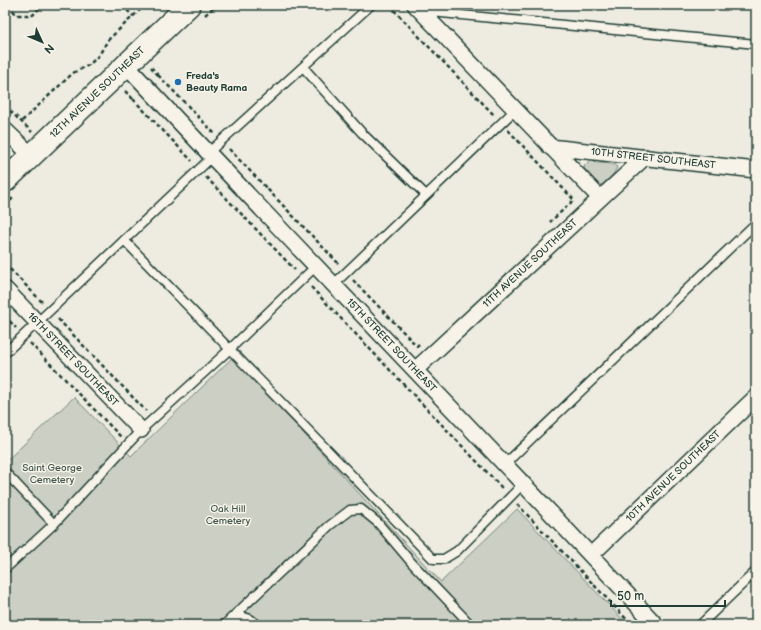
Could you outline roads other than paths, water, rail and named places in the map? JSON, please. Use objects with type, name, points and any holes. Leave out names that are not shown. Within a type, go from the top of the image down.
[{"type":"main road","name":"12TH AVENUE SOUTHEAST","points":[[5,180],[189,5]]},
{"type":"street","points":[[417,8],[600,198]]},
{"type":"street","name":"15TH STREET SOUTHEAST","points":[[126,65],[332,285],[591,554],[656,625]]},
{"type":"street","points":[[5,130],[31,155]]},
{"type":"street","name":"10TH STREET SOUTHEAST","points":[[550,147],[756,170]]},
{"type":"street","name":"11TH AVENUE SOUTHEAST","points":[[415,370],[644,157]]},
{"type":"street","name":"16TH STREET SOUTHEAST","points":[[5,289],[141,430]]},
{"type":"street","name":"10TH AVENUE SOUTHEAST","points":[[591,554],[756,397]]},
{"type":"lane","points":[[5,353],[200,170],[222,141],[371,5]]},
{"type":"lane","points":[[417,8],[756,44]]},
{"type":"lane","points":[[303,67],[362,133],[426,195]]},
{"type":"lane","points":[[332,285],[514,110]]},
{"type":"lane","points":[[505,464],[756,223]]},
{"type":"lane","points":[[124,240],[434,559],[444,559],[457,551],[523,484]]},
{"type":"lane","points":[[5,569],[54,524],[141,430],[315,267]]},
{"type":"lane","points":[[5,472],[54,524]]},
{"type":"lane","points":[[224,624],[329,526],[350,510],[361,509],[378,523],[411,562],[471,625]]},
{"type":"lane","points":[[700,625],[756,571]]},
{"type":"lane","points":[[224,624],[241,616],[250,619],[258,625]]},
{"type":"place","name":"Freda's Beauty Rama","points":[[178,82]]},
{"type":"park label","name":"Saint George Cemetery","points":[[52,474]]},
{"type":"park label","name":"Oak Hill Cemetery","points":[[228,514]]}]
